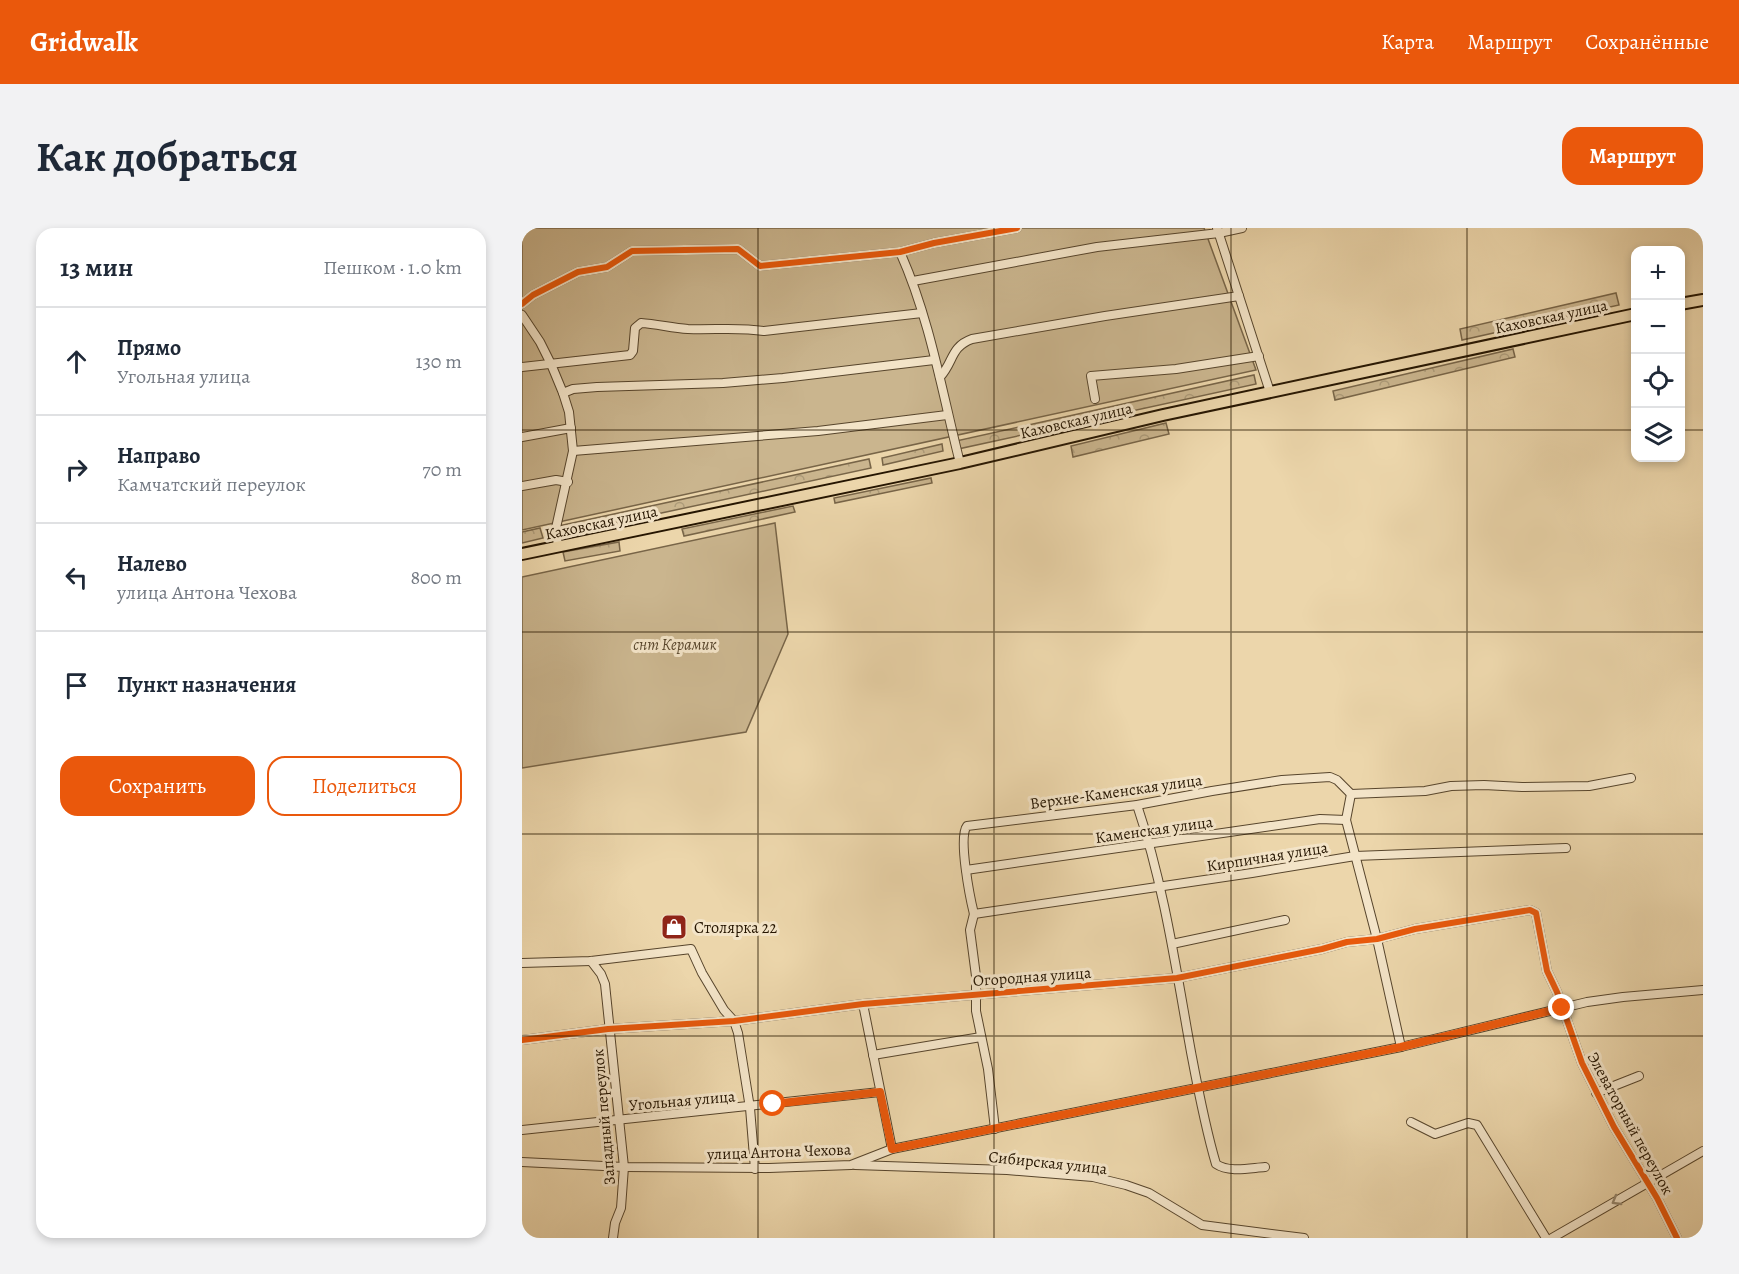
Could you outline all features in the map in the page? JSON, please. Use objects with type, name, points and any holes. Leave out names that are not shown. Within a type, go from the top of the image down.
[{"type":"main road","points":[[1685,303],[1703,300]]},
{"type":"main road","name":"Каховская улица","points":[[522,554],[960,463],[1270,392],[1631,315]]},
{"type":"street","points":[[522,304],[533,295],[578,272],[607,267],[632,251],[738,249],[760,266],[900,252],[934,243],[1017,228]]},
{"type":"street","points":[[913,281],[1097,247],[1242,228]]},
{"type":"street","points":[[1218,230],[1270,392]]},
{"type":"street","points":[[900,252],[913,281],[940,377],[960,463]]},
{"type":"street","points":[[940,377],[950,363],[954,350],[960,343],[972,339],[1239,296]]},
{"type":"street","points":[[522,367],[630,355],[633,351],[635,328],[641,323],[671,328],[714,330],[744,327],[764,331],[922,313]]},
{"type":"street","points":[[524,320],[550,364],[563,393],[571,428],[573,451],[568,482],[556,528],[558,547]]},
{"type":"street","points":[[1095,399],[1091,376],[1176,369],[1259,357]]},
{"type":"street","points":[[563,393],[573,389],[597,387],[723,383],[783,378],[934,360]]},
{"type":"street","points":[[573,451],[818,431],[947,415]]},
{"type":"street","points":[[522,437],[571,428]]},
{"type":"street","points":[[522,486],[556,480],[568,482]]},
{"type":"street","name":"Верхне-Каменская улица","points":[[995,1129],[988,1070],[976,1011],[976,976],[970,930],[974,914],[966,870],[963,830],[966,826],[1137,805],[1282,780],[1321,777],[1337,780],[1351,794]]},
{"type":"street","points":[[1401,1047],[1377,939],[1346,820],[1351,794],[1414,792],[1451,786],[1588,786],[1631,778]]},
{"type":"street","points":[[1137,805],[1150,843],[1160,887],[1198,1089],[1216,1164],[1236,1169],[1265,1167]]},
{"type":"street","name":"Каменская улица","points":[[966,870],[1320,819],[1346,820]]},
{"type":"street","name":"Кирпичная улица","points":[[974,914],[1355,856],[1566,848]]},
{"type":"street","name":"Огородная улица","points":[[522,1040],[608,1029],[734,1021],[863,1004],[975,993],[1177,978],[1347,942],[1377,939],[1416,929],[1523,911],[1533,911],[1536,915]]},
{"type":"street","name":"Элеваторный переулок","points":[[1536,915],[1546,966],[1580,1058],[1596,1093],[1657,1198],[1677,1238]]},
{"type":"street","points":[[1172,944],[1285,920]]},
{"type":"street","points":[[522,963],[591,961],[691,949],[724,1010],[734,1021],[741,1044],[750,1108],[755,1169]]},
{"type":"street","name":"Западный переулок","points":[[591,961],[604,979],[624,1167],[621,1208],[615,1223],[613,1238]]},
{"type":"street","name":"улица Антона Чехова","points":[[522,1162],[624,1167],[755,1169],[851,1165],[892,1149],[1401,1047],[1602,999],[1703,990]]},
{"type":"street","points":[[863,1004],[892,1149]]},
{"type":"street","points":[[873,1055],[981,1037]]},
{"type":"street","points":[[1596,1093],[1639,1076]]},
{"type":"street","name":"Угольная улица","points":[[522,1130],[750,1108],[880,1092]]},
{"type":"street","points":[[1411,1122],[1435,1134],[1468,1123],[1477,1125],[1546,1238]]},
{"type":"street","points":[[1552,1238],[1703,1151]]},
{"type":"street","name":"Сибирская улица","points":[[851,1165],[1007,1170],[1094,1177],[1149,1193],[1202,1225],[1304,1238]]},
{"type":"green space","points":[[522,228],[1204,228],[1256,370],[522,530]]},
{"type":"green space","points":[[1616,293],[1619,305],[1462,340],[1460,329]]},
{"type":"green space","points":[[1513,349],[1515,357],[1335,400],[1333,391]]},
{"type":"green space","points":[[1254,375],[1256,384],[958,449],[956,441]]},
{"type":"green space","points":[[1166,423],[1169,434],[1073,457],[1071,446]]},
{"type":"green space","points":[[942,444],[943,451],[883,465],[882,458]]},
{"type":"green space","points":[[869,459],[871,468],[559,535],[558,526]]},
{"type":"green space","points":[[931,478],[932,483],[835,503],[834,498]]},
{"type":"green space","points":[[793,506],[795,512],[684,536],[682,529]]},
{"type":"green space","name":"снт Керамик","points":[[775,523],[788,634],[746,732],[522,768],[522,577]]},
{"type":"green space","points":[[540,528],[543,538],[522,543],[522,532]]},
{"type":"green space","points":[[619,542],[620,551],[565,561],[563,552]]},
{"type":"cycle path","points":[[522,304],[533,295],[578,272],[607,267],[632,251],[738,249],[760,266],[900,252],[934,243],[1017,228]]},
{"type":"cycle path","points":[[522,1040],[608,1029],[734,1021],[863,1004],[1177,978],[1347,942],[1377,939],[1415,929],[1530,910],[1536,913],[1547,971],[1557,992],[1582,1063],[1614,1127],[1657,1198],[1677,1238]]},
{"type":"place","name":"Столярка 22","points":[[674,927]]},
{"type":"route","points":[[773,1104],[880,1092],[892,1149],[1401,1047],[1562,1008]]}]
